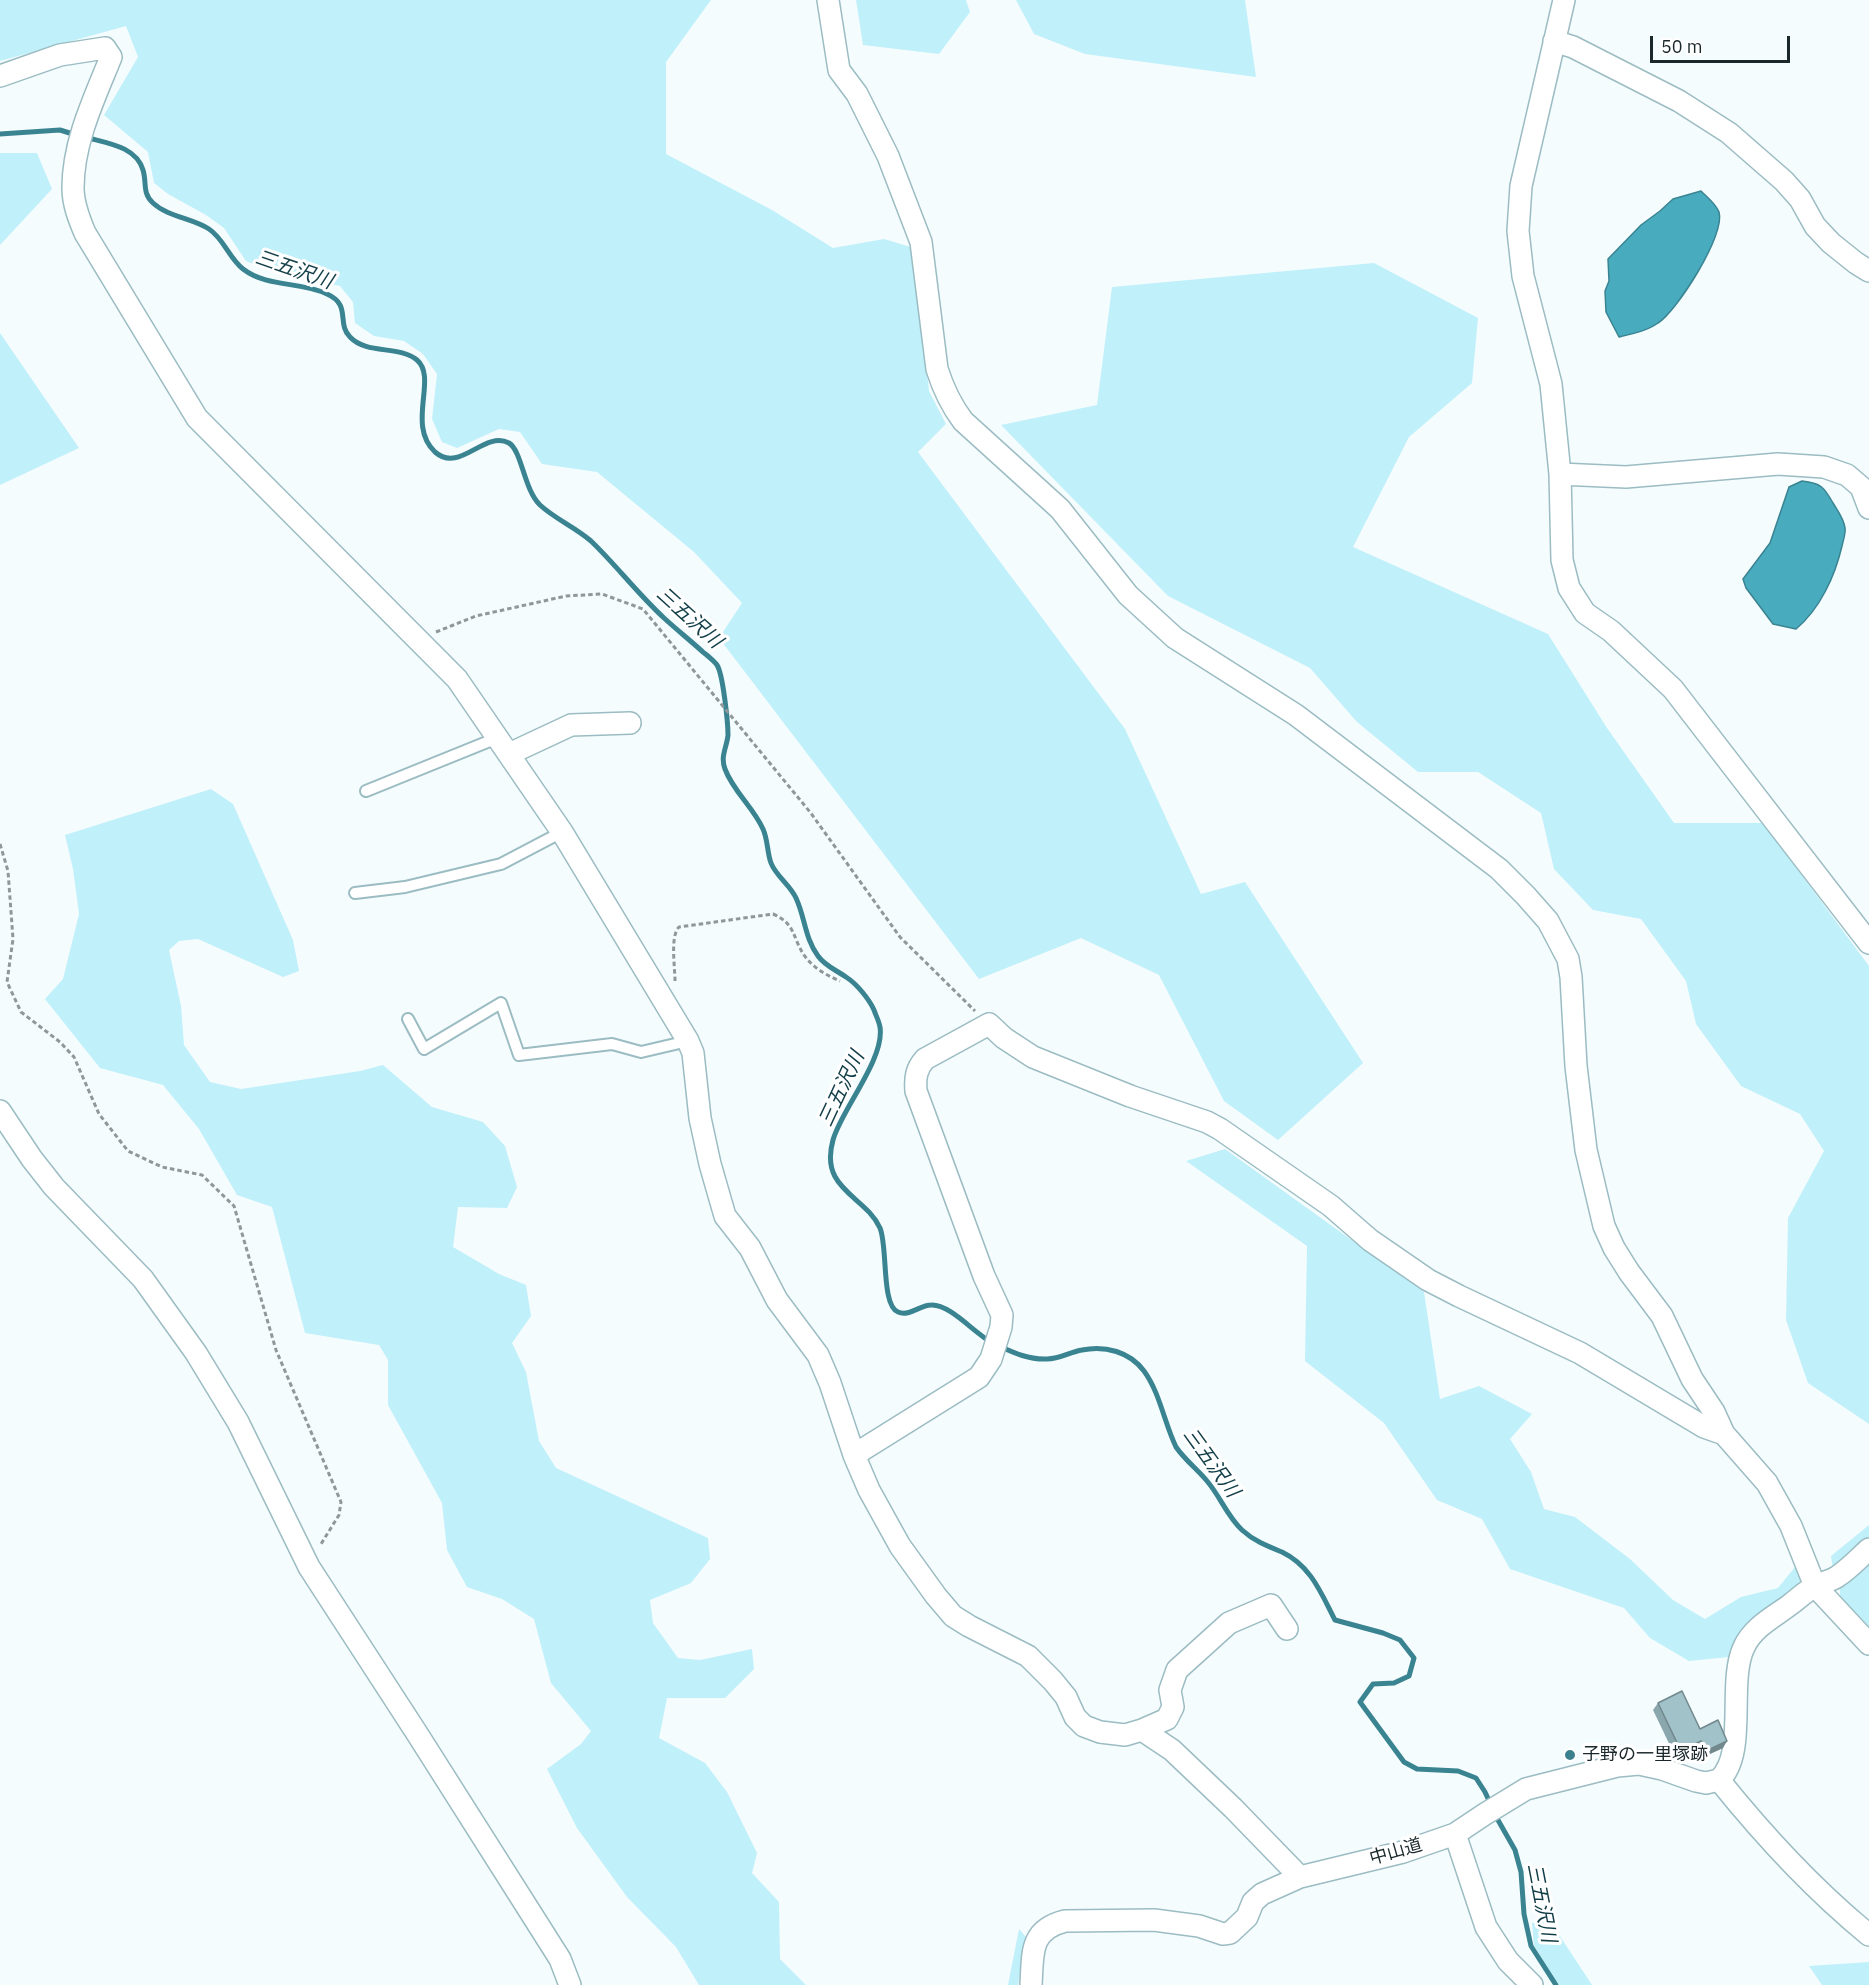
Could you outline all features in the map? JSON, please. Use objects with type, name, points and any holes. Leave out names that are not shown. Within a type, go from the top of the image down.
[{"type":"street","points":[[828,0],[839,70],[857,94],[888,156],[921,242],[937,369],[954,410],[963,421],[1060,509],[1128,595],[1175,638],[1296,715],[1499,869],[1548,921],[1568,959],[1576,1066],[1586,1150],[1604,1226],[1624,1264],[1662,1316],[1692,1379],[1714,1412],[1724,1434],[1767,1483],[1791,1526],[1815,1586],[1869,1644]]},
{"type":"street","points":[[1564,0],[1521,186],[1518,231],[1523,276],[1551,384],[1560,474],[1562,561],[1569,588],[1585,613],[1611,632],[1673,689],[1869,943]]},
{"type":"street","points":[[1554,41],[1573,47],[1679,101],[1729,133],[1784,181],[1800,199],[1815,226],[1831,243],[1869,271]]},
{"type":"street","points":[[0,76],[60,55],[105,48],[111,57],[77,146],[73,190],[77,214],[85,232],[197,418],[457,679],[562,832],[688,1041],[693,1053],[700,1118],[725,1216],[750,1248],[777,1300],[818,1355],[869,1490],[900,1546],[936,1596],[953,1616],[1028,1656],[1066,1697],[1075,1717],[1084,1726],[1100,1732],[1125,1734],[1142,1730],[1167,1719],[1173,1707],[1170,1690],[1177,1670],[1229,1623],[1271,1605],[1287,1629]]},
{"type":"street","points":[[1560,474],[1626,477],[1779,464],[1824,467],[1847,475],[1861,487],[1869,508]]},
{"type":"street","points":[[503,746],[571,725],[630,723]]},
{"type":"street","points":[[854,1455],[974,1381],[992,1357],[1000,1333],[1002,1315],[984,1276],[916,1091],[915,1082],[917,1067],[925,1059],[988,1024],[1004,1038],[1033,1057],[1130,1096],[1207,1122],[1220,1129],[1331,1206],[1370,1240],[1428,1280],[1580,1353],[1704,1427],[1724,1434]]},
{"type":"street","points":[[0,1111],[54,1188],[143,1279],[196,1353],[238,1422],[306,1561],[560,1959],[570,1985]]},
{"type":"street","points":[[1869,1549],[1837,1577],[1815,1586],[1767,1620],[1744,1645],[1739,1658],[1732,1750],[1727,1770],[1719,1780],[1744,1812],[1800,1871],[1869,1935]]},
{"type":"street","points":[[1142,1730],[1172,1750],[1300,1877]]},
{"type":"street","name":"中山道","points":[[1031,1985],[1036,1943],[1039,1935],[1052,1924],[1065,1921],[1154,1920],[1199,1926],[1223,1934],[1230,1933],[1247,1917],[1257,1898],[1300,1877],[1403,1852],[1455,1834],[1526,1789],[1617,1766],[1638,1764],[1662,1769],[1696,1781],[1707,1783],[1719,1780]]},
{"type":"street","points":[[1455,1834],[1486,1927],[1508,1961],[1532,1985]]},
{"type":"lane","points":[[366,791],[503,746]]},
{"type":"lane","points":[[355,893],[405,887],[501,864],[562,832]]},
{"type":"lane","points":[[408,1019],[424,1050],[501,1003],[519,1055],[612,1044],[641,1052],[688,1041]]},
{"type":"path","points":[[418,640],[476,616],[566,596],[602,594],[643,609],[810,812],[900,937],[988,1024]]},
{"type":"path","points":[[0,844],[8,872],[12,928],[7,982],[21,1012],[60,1042],[74,1057],[99,1114],[128,1151],[162,1167],[202,1175],[234,1206],[276,1350],[341,1502],[339,1515],[314,1556],[306,1561]]},
{"type":"path","points":[[675,981],[674,938],[675,931],[679,927],[773,914],[784,919],[792,928],[804,955],[812,965],[824,974],[840,981]]},
{"type":"shaded area","points":[[0,0],[711,0],[666,62],[666,154],[772,210],[833,248],[884,239],[914,248],[929,391],[946,424],[918,452],[1125,729],[1201,894],[1245,882],[1363,1063],[1278,1140],[1224,1101],[1159,975],[1081,938],[979,979],[719,638],[742,603],[694,552],[597,472],[542,464],[520,432],[499,429],[457,448],[442,442],[432,419],[437,374],[423,354],[404,341],[374,336],[355,323],[353,302],[340,286],[269,271],[246,261],[224,228],[154,183],[148,152],[104,115],[138,57],[126,26],[0,61]]},
{"type":"shaded area","points":[[856,0],[966,0],[970,12],[939,54],[863,45]]},
{"type":"shaded area","points":[[1016,0],[1245,0],[1256,77],[1085,54],[1034,34]]},
{"type":"shaded area","points":[[0,153],[37,153],[52,189],[0,245]]},
{"type":"shaded area","points":[[1374,263],[1478,318],[1472,383],[1409,437],[1353,547],[1548,634],[1607,728],[1674,823],[1763,823],[1869,966],[1869,1424],[1808,1383],[1786,1320],[1788,1218],[1824,1151],[1800,1114],[1741,1086],[1696,1024],[1686,981],[1641,919],[1593,910],[1554,869],[1541,813],[1478,772],[1418,772],[1357,722],[1310,668],[1168,596],[1001,425],[1097,405],[1112,287]]},
{"type":"shaded area","points":[[0,333],[79,448],[0,485]]},
{"type":"shaded area","points":[[211,789],[233,804],[293,940],[299,971],[283,977],[198,939],[179,941],[169,950],[181,1006],[184,1045],[210,1082],[241,1089],[360,1071],[383,1065],[432,1107],[483,1122],[505,1146],[517,1187],[507,1208],[458,1207],[453,1247],[499,1274],[526,1285],[531,1316],[512,1343],[526,1372],[539,1441],[556,1468],[708,1538],[710,1559],[691,1583],[650,1600],[653,1623],[678,1658],[700,1660],[752,1649],[754,1669],[725,1698],[667,1698],[659,1738],[705,1763],[727,1792],[757,1853],[752,1873],[779,1902],[780,1959],[806,1985],[699,1985],[676,1947],[627,1897],[577,1828],[547,1769],[581,1744],[591,1731],[551,1683],[534,1619],[502,1599],[467,1587],[447,1550],[442,1503],[388,1405],[388,1360],[379,1345],[305,1333],[272,1207],[237,1195],[199,1129],[163,1085],[100,1068],[45,999],[63,979],[79,914],[73,869],[65,835]]},
{"type":"shaded area","points":[[1225,1149],[1424,1292],[1440,1399],[1479,1386],[1532,1414],[1510,1439],[1531,1472],[1544,1509],[1575,1517],[1630,1559],[1673,1600],[1705,1619],[1741,1597],[1778,1588],[1795,1567],[1804,1578],[1766,1611],[1729,1657],[1689,1661],[1650,1638],[1624,1608],[1510,1569],[1482,1519],[1437,1500],[1384,1423],[1305,1361],[1307,1246],[1186,1161]]},
{"type":"shaded area","points":[[1869,1525],[1869,1629],[1840,1597],[1831,1556]]},
{"type":"shaded area","points":[[1550,1921],[1592,1985],[1559,1985],[1550,1972],[1534,1945],[1532,1923]]},
{"type":"shaded area","points":[[1019,1929],[1027,1938],[1018,1985],[1008,1985]]},
{"type":"shaded area","points":[[1869,1962],[1869,1985],[1822,1985],[1809,1966]]},
{"type":"water","points":[[1701,191],[1719,212],[1719,223],[1708,254],[1677,304],[1666,316],[1654,326],[1619,337],[1606,312],[1605,291],[1609,281],[1608,259],[1641,225],[1673,199]]},
{"type":"water","points":[[1802,481],[1814,483],[1824,490],[1840,515],[1845,530],[1831,580],[1812,612],[1796,629],[1773,624],[1746,588],[1743,579],[1770,543],[1789,487]]},
{"type":"building","points":[[1682,1691],[1700,1729],[1718,1720],[1727,1741],[1706,1751],[1701,1741],[1681,1751],[1658,1703]]},
{"type":"waterway","name":"三五沢川","points":[[0,134],[60,130],[76,135]]},
{"type":"waterway","name":"三五沢川","points":[[85,137],[119,147],[134,156],[143,170],[146,192],[153,203],[159,208],[209,229],[243,269],[263,279],[306,287],[335,298],[342,309],[346,332],[357,343],[410,355],[417,360],[423,368],[425,378],[423,429],[427,441],[435,452],[444,457],[454,458],[490,442],[509,443],[517,454],[530,490],[540,505],[591,541],[654,609],[716,664],[721,678],[726,710],[728,735],[723,760],[725,769],[763,829],[771,863],[796,898],[808,935],[818,956],[862,992],[872,1006],[880,1025],[880,1040],[876,1054],[833,1140],[830,1157],[832,1170],[838,1181],[873,1217],[880,1228],[887,1287],[893,1307],[898,1312],[906,1313],[931,1305],[938,1306],[954,1314],[991,1342]]},
{"type":"waterway","name":"三五沢川","points":[[999,1346],[1022,1356],[1041,1359],[1052,1359],[1091,1349],[1108,1349],[1138,1364],[1154,1389],[1176,1447],[1212,1487],[1242,1530],[1301,1565],[1320,1590],[1335,1620],[1400,1640],[1414,1658],[1409,1676],[1394,1683],[1373,1684],[1360,1702],[1404,1762],[1417,1769],[1458,1771],[1476,1778],[1491,1805]]},
{"type":"waterway","name":"三五沢川","points":[[1494,1813],[1515,1850],[1521,1872],[1524,1914],[1531,1946],[1556,1985]]},
{"type":"place","name":"子野の一里塚跡","points":[[1570,1755]]}]
